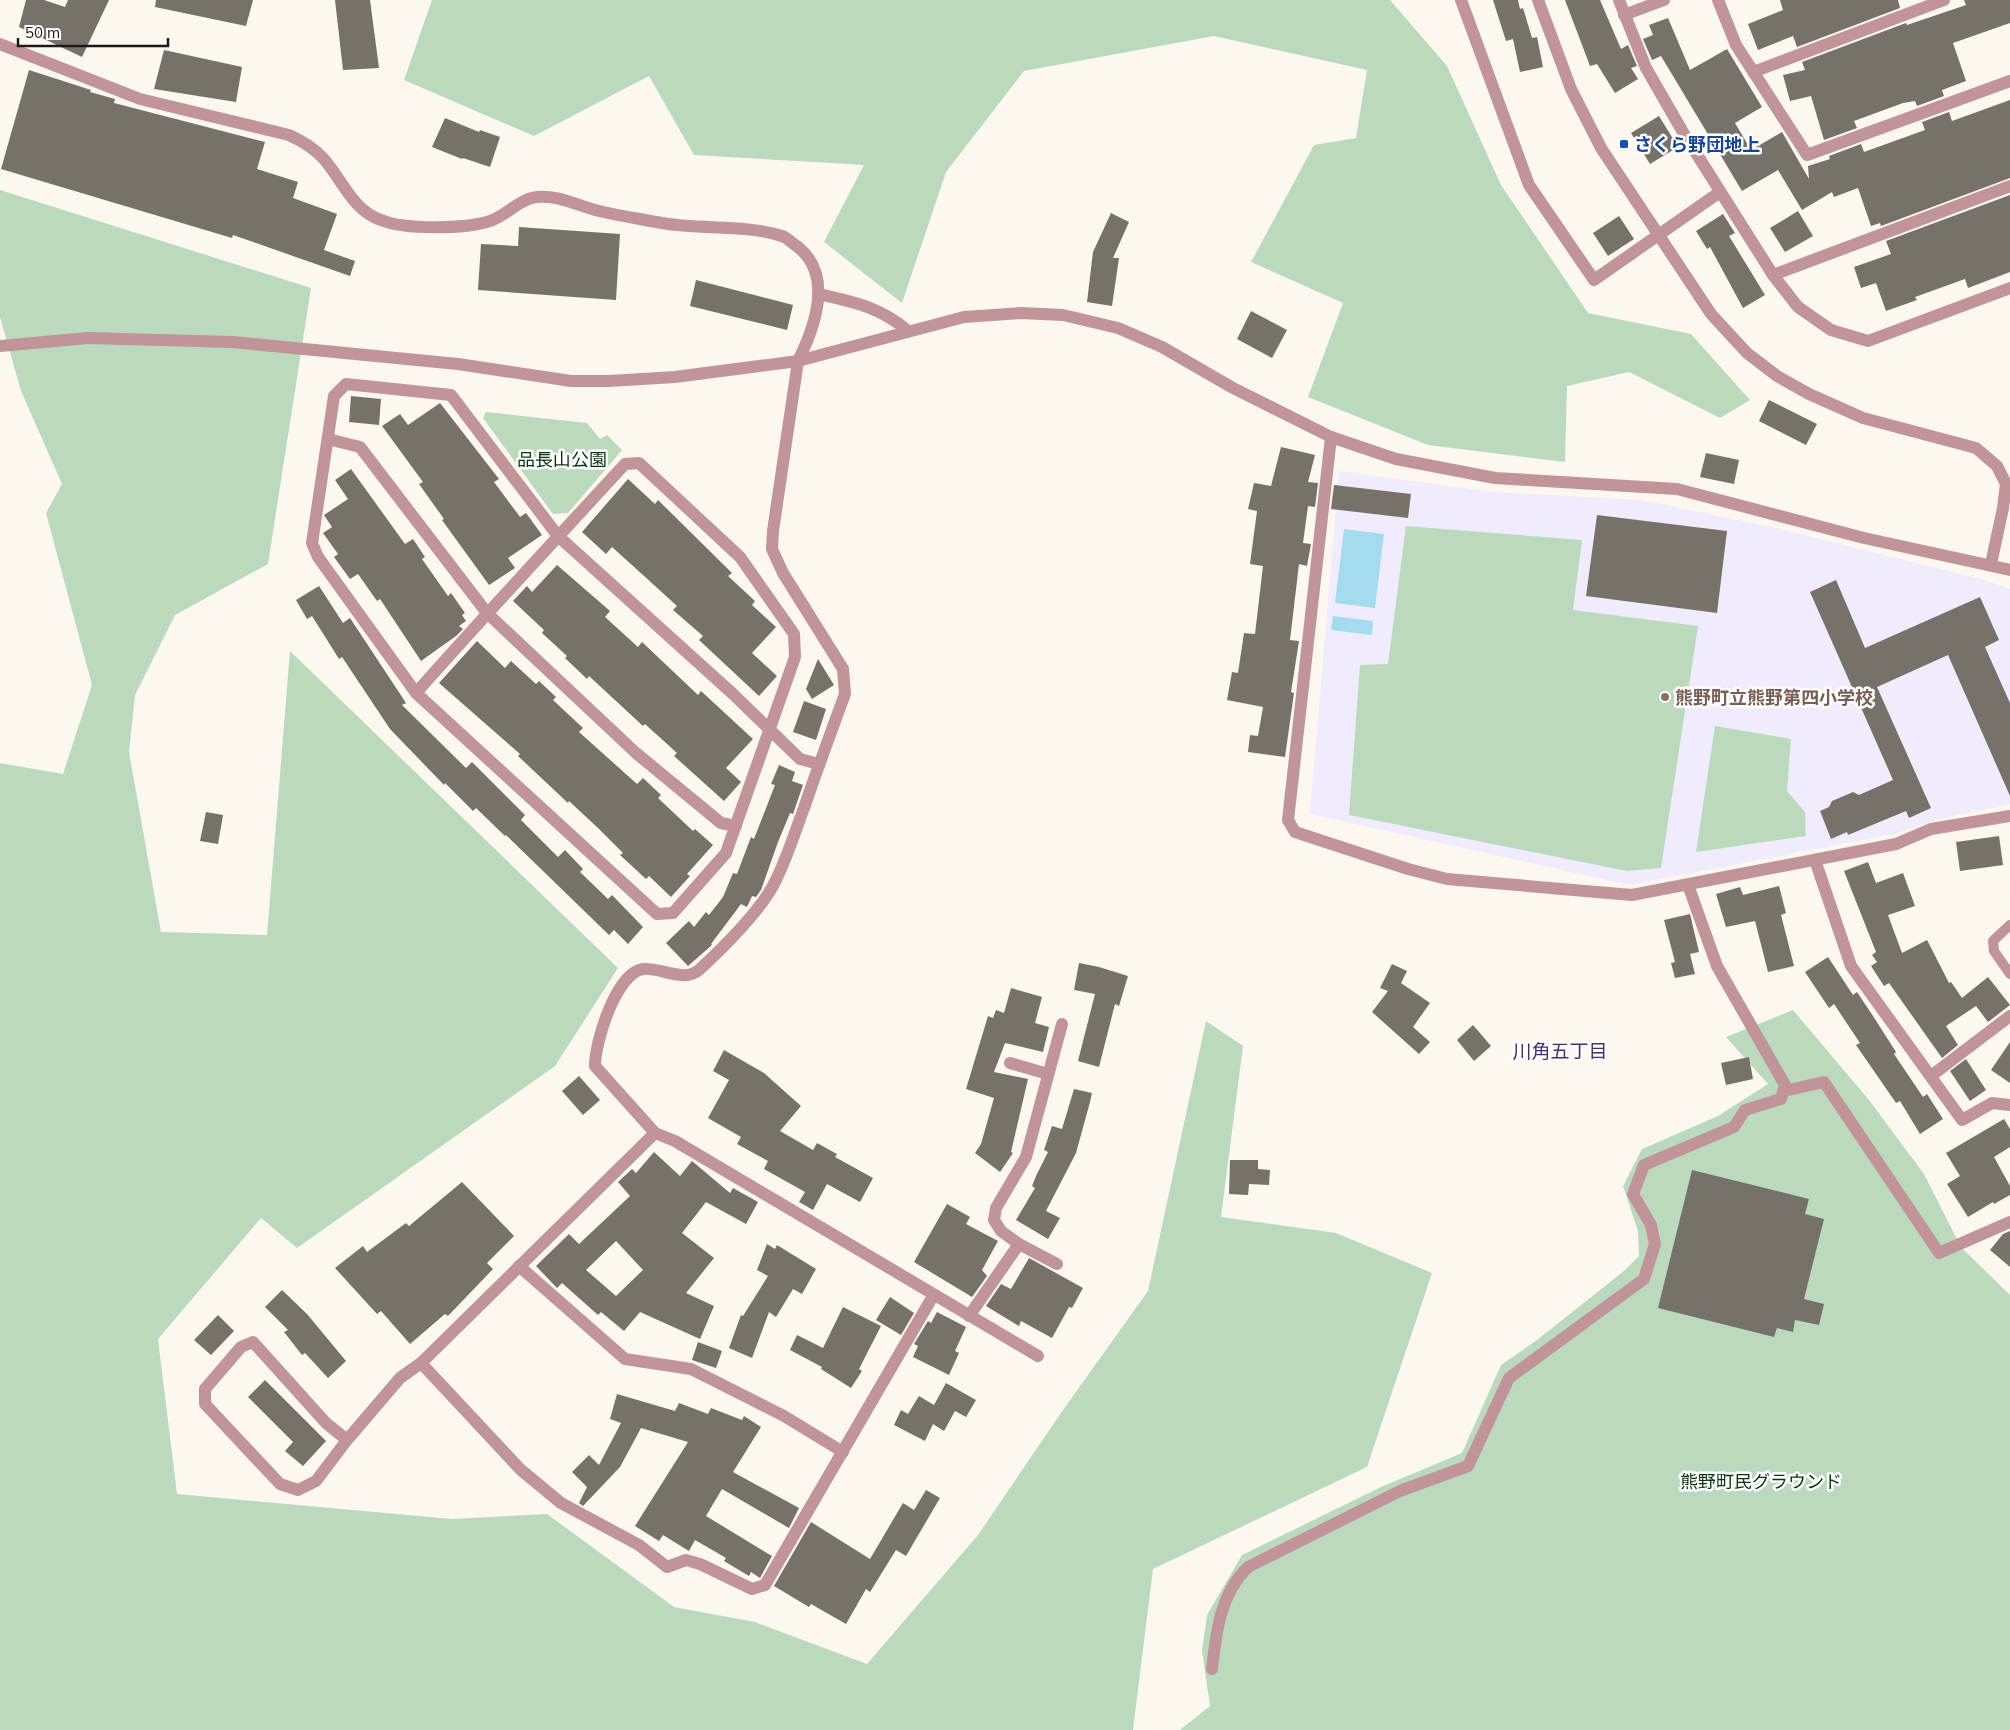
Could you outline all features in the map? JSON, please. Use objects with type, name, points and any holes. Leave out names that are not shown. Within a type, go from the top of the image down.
[{"type":"street","points":[[1461,0],[1529,185],[1594,280],[1720,192]]},
{"type":"street","points":[[1538,0],[1571,89],[1600,148],[1657,236],[1711,314],[1747,353],[1777,376],[1809,394],[1863,418],[1976,448],[1997,466],[2006,484],[2004,508],[1991,564]]},
{"type":"street","points":[[1619,0],[1646,68],[1773,276],[1798,307],[1831,330],[1868,340],[2010,288]]},
{"type":"street","points":[[1624,15],[1664,0]]},
{"type":"street","points":[[1718,0],[1736,45],[1808,155],[2010,81]]},
{"type":"street","points":[[1753,72],[1944,0]]},
{"type":"street","points":[[0,44],[140,99],[288,135],[309,145],[360,208],[382,221],[418,226],[465,227],[491,221],[518,204],[535,197],[556,197],[598,211],[676,225],[752,230],[784,237],[804,252],[818,273],[818,294],[810,337],[798,362],[772,530],[772,549],[783,573],[843,669],[845,694],[775,882],[760,906],[697,972],[682,975],[644,969],[630,976],[611,1004],[595,1051],[595,1066],[655,1133],[675,1141],[933,1296],[1038,1356]]},
{"type":"street","points":[[1773,276],[2010,186]]},
{"type":"street","points":[[818,294],[862,303],[893,319],[908,331]]},
{"type":"street","points":[[0,346],[88,338],[232,342],[458,364],[571,381],[675,377],[798,362],[964,317],[1021,313],[1063,315],[1118,328],[1162,347],[1233,388],[1330,437],[1396,460],[1495,478],[1677,489],[1864,538],[1991,564],[2010,570]]},
{"type":"street","points":[[416,693],[487,613],[558,536],[625,464],[639,463],[740,557],[794,634],[795,657],[769,730],[736,826],[726,853],[673,913],[657,914],[416,693],[318,556],[312,543],[334,396],[346,384],[451,395],[558,536],[734,694],[769,730],[800,759],[819,764]]},
{"type":"street","points":[[1330,437],[1288,820],[1296,832],[1408,869],[1447,879],[1632,894],[1688,885],[1896,844],[1931,830],[2010,816]]},
{"type":"street","points":[[328,439],[360,446],[487,613],[636,753],[721,823],[736,826]]},
{"type":"street","points":[[1815,860],[1852,966],[1962,1120],[1992,1103],[2010,1105]]},
{"type":"street","points":[[1212,1670],[1217,1626],[1236,1579],[1248,1567],[1400,1491],[1468,1466],[1509,1378],[1644,1279],[1655,1244],[1652,1225],[1633,1194],[1644,1165],[1734,1127],[1745,1110],[1781,1099],[1785,1085],[1717,966],[1688,885]]},
{"type":"street","points":[[1931,1076],[2010,1016]]},
{"type":"street","points":[[1057,1264],[1019,1244],[1001,1231],[994,1220],[996,1208],[1026,1157],[1062,1024]]},
{"type":"street","points":[[1010,1064],[1048,1074]]},
{"type":"street","points":[[1784,1091],[1824,1082],[1939,1253],[2010,1222]]},
{"type":"street","points":[[347,1440],[326,1423],[253,1342],[241,1347],[205,1388],[205,1404],[280,1484],[298,1490],[316,1481],[347,1440],[400,1378],[420,1363],[655,1133]]},
{"type":"street","points":[[969,1316],[1019,1244]]},
{"type":"street","points":[[519,1266],[626,1359],[691,1369],[784,1416],[843,1452]]},
{"type":"street","points":[[420,1363],[521,1470],[561,1502],[639,1545],[667,1567],[686,1560],[700,1564],[752,1589],[766,1585],[933,1296]]},
{"type":"lane","points":[[2010,925],[1993,941],[1994,952],[2010,974]]},
{"type":"shaded area","name":"熊野町立熊野第四小学校","points":[[1339,471],[1494,492],[1642,500],[1768,526],[1982,579],[2010,589],[2010,804],[1940,819],[1894,834],[1629,885],[1310,814]]},
{"type":"green space","points":[[432,0],[1390,0],[1447,66],[1501,185],[1588,313],[1691,334],[1750,400],[1720,418],[1629,372],[1567,386],[1565,462],[1428,445],[1308,397],[1343,303],[1251,262],[1314,145],[1356,138],[1367,70],[1214,36],[1024,71],[946,172],[902,303],[824,242],[864,165],[694,155],[649,76],[534,136],[404,80]]},
{"type":"green space","points":[[0,190],[311,288],[268,564],[175,615],[135,695],[129,752],[161,932],[267,935],[290,651],[618,968],[555,1066],[297,1248],[261,1218],[158,1339],[177,1494],[452,1519],[547,1514],[674,1607],[755,1622],[867,1664],[978,1535],[1063,1410],[1148,1291],[1206,1021],[1243,1046],[1221,1217],[1336,1233],[1432,1273],[1367,1467],[1153,1569],[1133,1730],[0,1730],[0,763],[63,774],[92,685],[46,513],[62,484],[21,391],[0,317]]},
{"type":"green space","name":"品長山公園","points":[[486,412],[587,423],[600,439],[607,435],[622,450],[568,513],[553,514],[483,418]]},
{"type":"green space","points":[[1406,526],[1582,540],[1573,610],[1698,626],[1661,868],[1627,871],[1349,815],[1360,665],[1388,664]]},
{"type":"green space","points":[[1715,726],[1791,739],[1787,791],[1805,812],[1806,836],[1696,852]]},
{"type":"green space","name":"熊野町民グラウンド","points":[[1793,1010],[1869,1100],[1924,1174],[1961,1247],[2010,1295],[2010,1730],[1180,1730],[1210,1706],[1202,1651],[1207,1615],[1242,1555],[1381,1487],[1462,1453],[1501,1365],[1537,1340],[1624,1271],[1639,1256],[1638,1231],[1623,1186],[1642,1149],[1718,1116],[1768,1084],[1726,1037]]},
{"type":"water","points":[[1344,529],[1384,534],[1375,608],[1335,603]]},
{"type":"water","points":[[1333,616],[1373,621],[1372,635],[1331,630]]},
{"type":"building","points":[[26,0],[44,0],[65,7],[68,0],[109,0],[82,57],[19,27]]},
{"type":"building","points":[[156,0],[253,0],[246,26],[155,7]]},
{"type":"building","points":[[335,0],[370,0],[379,68],[343,70]]},
{"type":"building","points":[[1493,0],[1518,0],[1520,9],[1523,8],[1532,38],[1537,37],[1543,67],[1520,72],[1513,39],[1506,41]]},
{"type":"building","points":[[1565,0],[1600,0],[1621,49],[1628,45],[1637,66],[1631,68],[1638,79],[1615,93],[1597,64],[1590,66]]},
{"type":"building","points":[[1780,0],[1898,0],[1900,8],[1797,47],[1793,36],[1758,50],[1748,24],[1783,10]]},
{"type":"building","points":[[1964,0],[2010,0],[2010,23],[1953,43],[1966,81],[1942,90],[1944,96],[1917,106],[1915,101],[1903,103],[1854,121],[1857,128],[1824,140],[1811,96],[1790,101],[1783,75],[1805,70],[1802,62],[1906,23],[1907,25],[1966,5]]},
{"type":"building","points":[[1668,18],[1690,70],[1727,49],[1762,107],[1735,123],[1751,150],[1782,132],[1809,179],[1808,166],[1830,159],[1829,156],[1861,144],[1864,152],[1925,130],[1922,122],[1949,112],[1952,121],[2010,100],[2010,178],[1881,226],[1880,223],[1871,226],[1858,188],[1834,197],[1832,192],[1802,210],[1778,170],[1742,191],[1661,56],[1652,60],[1643,39],[1653,35],[1649,25]]},
{"type":"building","points":[[164,50],[242,67],[236,102],[154,89]]},
{"type":"building","points":[[29,70],[115,99],[114,103],[265,142],[257,169],[298,182],[293,198],[337,214],[324,250],[355,261],[350,276],[233,235],[232,238],[1,169]]},
{"type":"building","points":[[1659,116],[1678,147],[1650,164],[1631,133]]},
{"type":"building","points":[[445,118],[479,132],[480,130],[500,137],[490,167],[462,159],[432,147]]},
{"type":"building","points":[[2010,195],[2010,272],[1968,288],[1965,279],[1915,297],[1917,300],[1886,311],[1876,283],[1861,288],[1854,267],[1891,254],[1886,241]]},
{"type":"building","points":[[1798,211],[1813,236],[1785,252],[1770,228]]},
{"type":"building","points":[[1111,213],[1129,222],[1113,258],[1119,258],[1112,306],[1087,302],[1093,252]]},
{"type":"building","points":[[1723,214],[1735,233],[1729,236],[1765,295],[1743,308],[1710,247],[1707,249],[1696,231]]},
{"type":"building","points":[[1619,216],[1634,239],[1608,256],[1593,233]]},
{"type":"building","points":[[519,227],[620,234],[616,300],[478,290],[481,244],[518,246]]},
{"type":"building","points":[[696,280],[793,305],[787,330],[690,306]]},
{"type":"building","points":[[1251,311],[1287,330],[1272,358],[1237,339]]},
{"type":"building","points":[[351,396],[381,399],[379,425],[349,422]]},
{"type":"building","points":[[1769,400],[1817,424],[1806,445],[1759,421]]},
{"type":"building","points":[[440,403],[499,479],[494,482],[520,517],[526,513],[542,535],[508,558],[515,568],[489,585],[442,520],[444,519],[419,484],[423,482],[382,426],[400,414],[408,425]]},
{"type":"building","points":[[1281,447],[1315,455],[1308,482],[1318,483],[1315,507],[1308,506],[1303,543],[1311,544],[1307,566],[1299,564],[1290,640],[1299,641],[1291,692],[1294,693],[1285,757],[1248,752],[1250,735],[1258,736],[1263,707],[1227,700],[1232,672],[1238,673],[1244,633],[1255,634],[1263,566],[1250,564],[1257,511],[1248,509],[1254,483],[1271,486]]},
{"type":"building","points":[[1706,453],[1739,460],[1734,484],[1700,477]]},
{"type":"building","points":[[351,469],[405,544],[413,539],[425,557],[422,559],[448,596],[451,593],[465,613],[462,615],[466,621],[459,626],[463,629],[421,661],[380,599],[377,601],[358,574],[350,579],[334,557],[338,554],[323,533],[332,527],[324,515],[348,499],[335,480]]},
{"type":"building","points":[[628,479],[655,504],[658,500],[732,573],[728,576],[755,601],[752,605],[776,627],[752,653],[777,676],[759,696],[699,640],[703,636],[673,610],[677,606],[612,547],[606,554],[582,532]]},
{"type":"building","points":[[1334,485],[1411,494],[1408,518],[1331,509]]},
{"type":"building","points":[[1597,515],[1727,531],[1717,613],[1586,596]]},
{"type":"building","points":[[557,565],[610,611],[605,617],[638,647],[642,642],[698,695],[701,691],[753,739],[726,768],[741,782],[724,801],[674,756],[677,753],[645,724],[643,726],[589,676],[587,679],[565,658],[567,656],[542,633],[544,630],[513,601],[527,586],[532,592]]},
{"type":"building","points":[[1836,580],[1865,648],[1980,597],[1999,640],[1985,647],[2010,703],[2010,796],[1948,655],[1877,687],[1931,808],[1909,818],[1906,811],[1848,835],[1847,832],[1831,839],[1820,811],[1829,807],[1832,801],[1853,792],[1859,795],[1893,780],[1810,592]]},
{"type":"building","points":[[319,586],[343,623],[350,618],[406,703],[402,705],[466,768],[472,762],[525,815],[521,820],[558,857],[565,850],[583,869],[580,872],[608,899],[612,895],[643,927],[628,944],[614,930],[609,935],[506,835],[476,808],[473,811],[445,783],[444,785],[390,729],[342,657],[339,659],[312,616],[307,619],[296,600]]},
{"type":"building","points":[[477,641],[505,668],[511,661],[536,684],[539,681],[556,697],[553,700],[583,728],[579,732],[637,784],[643,778],[661,795],[658,798],[693,831],[695,829],[713,845],[687,874],[690,876],[671,897],[649,876],[646,879],[620,855],[623,853],[598,828],[518,756],[520,754],[439,683]]},
{"type":"building","points":[[818,659],[834,685],[812,699],[806,689]]},
{"type":"building","points":[[804,701],[826,709],[816,740],[793,732]]},
{"type":"building","points":[[779,765],[795,772],[792,781],[803,785],[793,814],[790,813],[778,842],[761,890],[756,897],[752,896],[747,907],[741,904],[712,945],[688,966],[666,943],[689,921],[694,927],[706,912],[709,915],[723,897],[733,873],[737,874],[751,837],[754,839],[775,785],[771,784]]},
{"type":"building","points":[[206,812],[223,815],[218,844],[200,841]]},
{"type":"building","points":[[1999,836],[2003,865],[1960,871],[1956,842]]},
{"type":"building","points":[[1868,862],[1876,883],[1903,873],[1915,906],[1888,915],[1902,953],[1927,940],[1949,983],[1951,982],[1962,998],[1988,977],[2010,1005],[1988,1022],[1976,1006],[1946,1026],[1958,1045],[1942,1058],[1889,983],[1884,986],[1871,966],[1877,962],[1872,955],[1876,952],[1844,871]]},
{"type":"building","points":[[1779,886],[1786,913],[1781,915],[1794,966],[1768,972],[1755,921],[1726,927],[1716,894],[1740,887],[1743,895]]},
{"type":"building","points":[[1690,914],[1699,952],[1690,954],[1695,974],[1675,978],[1671,963],[1675,962],[1664,920]]},
{"type":"building","points":[[1828,957],[1853,995],[1857,992],[1896,1052],[1894,1054],[1923,1097],[1927,1094],[1943,1119],[1920,1134],[1900,1101],[1896,1103],[1856,1045],[1860,1043],[1834,1004],[1829,1008],[1805,972]]},
{"type":"building","points":[[1079,963],[1128,976],[1119,1006],[1115,1004],[1099,1067],[1078,1061],[1095,994],[1074,990]]},
{"type":"building","points":[[1392,964],[1407,971],[1401,983],[1430,1003],[1413,1027],[1430,1042],[1419,1054],[1372,1012],[1388,991],[1380,988]]},
{"type":"building","points":[[1011,988],[1042,997],[1035,1023],[1049,1027],[1043,1052],[1005,1043],[994,1072],[1028,1079],[1011,1152],[1013,1153],[1000,1172],[975,1153],[981,1144],[994,1098],[966,1089],[988,1016],[993,1018],[996,1010],[1004,1013]]},
{"type":"building","points":[[1473,1025],[1491,1046],[1474,1061],[1457,1040]]},
{"type":"building","points":[[2010,1042],[2010,1083],[1991,1070]]},
{"type":"building","points":[[724,1050],[764,1073],[801,1106],[780,1131],[813,1150],[817,1143],[837,1154],[835,1157],[873,1178],[860,1202],[827,1184],[813,1210],[799,1202],[805,1192],[764,1169],[768,1161],[737,1144],[741,1137],[708,1118],[729,1080],[713,1071]]},
{"type":"building","points":[[1749,1057],[1753,1079],[1726,1085],[1721,1063]]},
{"type":"building","points":[[1966,1059],[1986,1090],[1970,1101],[1950,1071]]},
{"type":"building","points":[[579,1076],[600,1100],[583,1115],[562,1091]]},
{"type":"building","points":[[1074,1089],[1092,1093],[1076,1153],[1046,1211],[1060,1218],[1048,1239],[1016,1220],[1035,1188],[1032,1186],[1048,1152],[1044,1150],[1052,1126],[1062,1129]]},
{"type":"building","points":[[2004,1119],[2010,1129],[2010,1147],[1994,1157],[2010,1186],[2010,1195],[1994,1204],[1993,1202],[1968,1217],[1947,1184],[1960,1176],[1946,1153]]},
{"type":"building","points":[[654,1152],[680,1176],[692,1161],[730,1193],[733,1188],[758,1202],[746,1224],[706,1202],[682,1233],[714,1258],[686,1293],[714,1306],[700,1339],[640,1312],[624,1331],[601,1312],[598,1315],[562,1283],[557,1288],[536,1266],[569,1234],[579,1244],[630,1196],[618,1182],[632,1169],[636,1173]],"holes":[[[616,1241],[643,1270],[616,1296],[586,1270]]]},
{"type":"building","points":[[1230,1160],[1258,1160],[1258,1169],[1270,1170],[1269,1185],[1249,1184],[1248,1195],[1229,1194]]},
{"type":"building","points":[[1692,1170],[1809,1199],[1805,1214],[1824,1219],[1804,1299],[1824,1304],[1819,1325],[1795,1320],[1793,1332],[1777,1328],[1774,1337],[1658,1308]]},
{"type":"building","points":[[462,1182],[514,1236],[487,1263],[493,1269],[448,1316],[445,1314],[410,1344],[381,1311],[377,1314],[335,1268],[363,1246],[367,1252],[406,1223],[409,1226]]},
{"type":"building","points":[[947,1204],[970,1217],[966,1224],[998,1241],[982,1270],[987,1276],[972,1297],[914,1262]]},
{"type":"building","points":[[2010,1231],[2010,1267],[1990,1250],[2003,1234]]},
{"type":"building","points":[[767,1244],[775,1249],[777,1245],[816,1269],[802,1294],[793,1289],[776,1317],[769,1312],[752,1358],[729,1348],[741,1315],[743,1316],[768,1276],[757,1270]]},
{"type":"building","points":[[1029,1258],[1083,1288],[1072,1308],[1069,1307],[1052,1338],[1021,1321],[1019,1326],[986,1306],[1001,1284],[1011,1289]]},
{"type":"building","points":[[282,1290],[307,1314],[346,1361],[328,1378],[305,1353],[302,1355],[284,1332],[288,1330],[265,1307]]},
{"type":"building","points":[[890,1297],[914,1313],[901,1335],[876,1320]]},
{"type":"building","points":[[843,1307],[881,1326],[859,1369],[862,1371],[851,1388],[821,1369],[822,1367],[790,1350],[797,1335],[823,1348]]},
{"type":"building","points":[[937,1312],[966,1327],[955,1351],[959,1353],[949,1375],[913,1357],[918,1346],[914,1344],[928,1321],[931,1323]]},
{"type":"building","points":[[218,1315],[234,1331],[211,1355],[194,1340]]},
{"type":"building","points":[[698,1342],[722,1351],[716,1368],[692,1360]]},
{"type":"building","points":[[265,1380],[326,1441],[303,1466],[285,1451],[293,1442],[248,1397]]},
{"type":"building","points":[[946,1383],[976,1400],[966,1417],[955,1411],[944,1431],[933,1424],[925,1441],[894,1425],[901,1410],[908,1414],[919,1396],[934,1405]]},
{"type":"building","points":[[617,1394],[675,1411],[679,1403],[708,1414],[711,1408],[742,1420],[744,1416],[761,1427],[733,1472],[799,1508],[789,1528],[722,1489],[706,1516],[772,1556],[760,1578],[751,1572],[749,1576],[724,1561],[726,1558],[695,1540],[689,1551],[663,1535],[659,1541],[635,1526],[688,1442],[641,1428],[620,1467],[583,1506],[579,1503],[587,1487],[572,1472],[589,1455],[599,1465],[621,1423],[610,1419]]},
{"type":"building","points":[[926,1490],[940,1498],[906,1556],[896,1550],[870,1592],[866,1589],[846,1624],[811,1604],[809,1607],[774,1586],[811,1522],[870,1559],[903,1503],[914,1510]]},
{"type":"place","name":"さくら野団地上","points":[[1624,144]]},
{"type":"place","name":"熊野町立熊野第四小学校","points":[[1665,697]]},
{"type":"district","name":"川角五丁目","points":[[1560,1051]]}]
